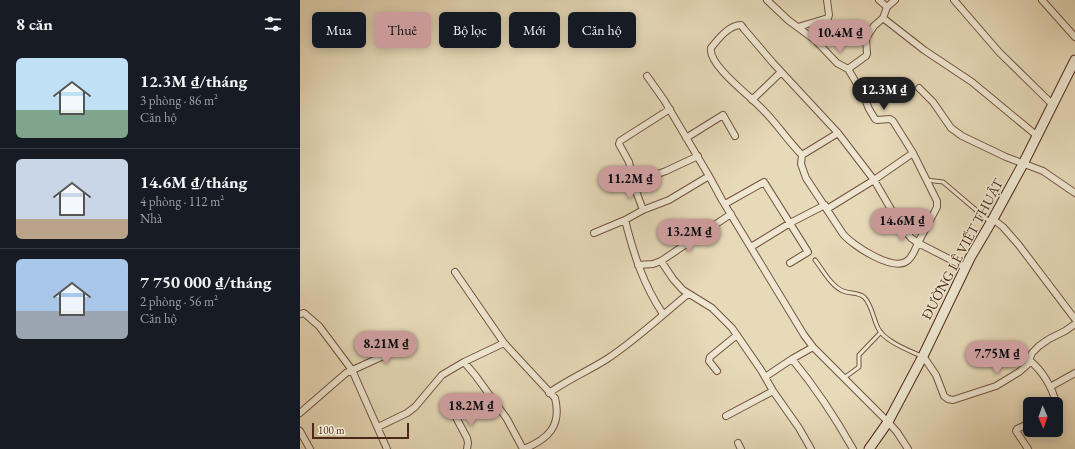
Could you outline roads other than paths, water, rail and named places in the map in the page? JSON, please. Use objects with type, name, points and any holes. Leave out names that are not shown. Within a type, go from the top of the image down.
[{"type":"main road","name":"ĐƯỜNG LÊ VIẾT THUẬT","points":[[870,449],[888,422],[923,356],[965,267],[1023,164],[1036,135],[1053,105],[1075,60]]},
{"type":"street","points":[[767,0],[788,20],[815,40],[837,63],[848,69],[863,94],[875,119],[892,120],[912,153],[936,198],[937,205],[918,243],[911,258],[907,262],[900,264],[887,261],[864,251],[849,241],[842,234],[806,178],[801,164],[802,155],[757,104],[725,73],[711,55],[711,48],[734,26],[741,25],[781,72],[838,133],[874,180],[899,223],[911,238],[918,243],[965,267]]},
{"type":"street","points":[[798,27],[828,18],[827,0]]},
{"type":"street","points":[[879,0],[887,7]]},
{"type":"street","points":[[848,69],[866,56],[866,38],[874,26],[883,18],[887,7],[894,0]]},
{"type":"street","points":[[954,0],[998,52],[1053,105]]},
{"type":"street","points":[[1042,0],[1075,37]]},
{"type":"street","points":[[883,18],[924,50],[972,82],[1036,135]]},
{"type":"street","points":[[752,100],[781,72]]},
{"type":"street","points":[[647,76],[670,109],[804,335],[813,347],[888,422],[897,432],[908,449]]},
{"type":"street","points":[[920,88],[933,102],[951,128],[962,136],[1006,158],[1043,171],[1075,193]]},
{"type":"street","points":[[643,210],[629,162],[619,144],[620,141],[670,109]]},
{"type":"street","points":[[686,138],[722,115],[735,136]]},
{"type":"street","points":[[802,155],[838,133]]},
{"type":"street","points":[[751,247],[790,223],[826,207],[874,180],[912,153]]},
{"type":"street","points":[[634,183],[666,171],[698,156]]},
{"type":"street","points":[[594,233],[625,220],[643,210],[669,200],[709,176]]},
{"type":"street","points":[[725,204],[764,182],[808,252],[790,263]]},
{"type":"street","points":[[638,265],[653,264],[661,261],[731,214]]},
{"type":"street","points":[[625,220],[638,265],[646,286],[663,314]]},
{"type":"street","points":[[992,221],[1003,227],[1018,244],[1075,319]]},
{"type":"street","points":[[661,261],[673,279],[688,294],[712,308],[732,328],[765,377],[772,391],[799,428],[812,449]]},
{"type":"street","points":[[455,272],[504,343],[555,398],[557,416],[554,427],[547,436],[536,444],[523,449],[507,419],[476,375],[464,362]]},
{"type":"street","points":[[549,393],[607,358],[648,328],[688,294]]},
{"type":"street","points":[[300,314],[304,313],[319,326],[352,370],[386,449]]},
{"type":"street","points":[[923,356],[936,375],[944,396],[953,400],[988,389],[1001,383],[1024,368],[1032,353],[1043,342],[1060,334],[1075,324]]},
{"type":"street","points":[[717,371],[709,361],[710,357],[737,335]]},
{"type":"street","points":[[300,413],[334,382],[352,370],[381,357],[408,341]]},
{"type":"street","points":[[378,428],[407,413],[415,407],[442,375],[464,362],[504,343]]},
{"type":"street","points":[[765,377],[813,347]]},
{"type":"street","points":[[792,359],[825,404],[853,449]]},
{"type":"street","points":[[1029,360],[1041,373],[1050,387],[1054,397]]},
{"type":"street","points":[[1050,387],[1075,373]]},
{"type":"street","points":[[726,416],[772,391]]},
{"type":"street","points":[[451,408],[467,438],[467,449]]},
{"type":"street","points":[[1023,426],[1016,429],[1016,431],[1028,449]]},
{"type":"street","points":[[300,431],[310,449]]},
{"type":"lane","points":[[926,180],[943,182],[992,221]]},
{"type":"lane","points":[[815,260],[835,286],[842,291],[860,295],[865,298],[881,332],[902,347],[923,356]]},
{"type":"lane","points":[[844,378],[859,367],[859,355],[881,332]]}]
